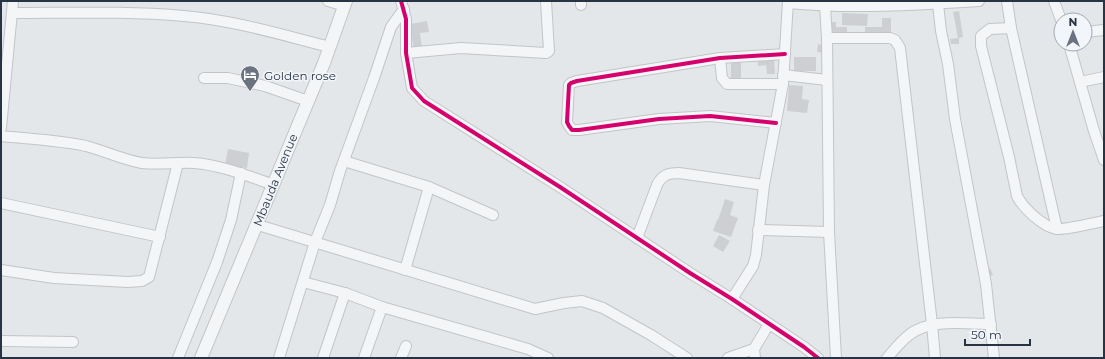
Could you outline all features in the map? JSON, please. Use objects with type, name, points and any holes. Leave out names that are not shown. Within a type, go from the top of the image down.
[{"type":"street","points":[[1,128],[13,1]]},
{"type":"street","points":[[328,1],[346,3]]},
{"type":"street","points":[[406,53],[461,48],[546,53],[549,51],[546,1]]},
{"type":"street","points":[[732,299],[753,266],[757,250],[764,185],[783,79],[788,2],[825,6],[938,4],[979,1]]},
{"type":"street","points":[[1007,1],[1011,28],[1057,229]]},
{"type":"street","points":[[1054,1],[1058,12]]},
{"type":"street","name":"Mbauda Avenue","points":[[201,358],[258,225],[330,47],[346,3]]},
{"type":"street","points":[[938,4],[955,119],[986,284],[994,358]]},
{"type":"street","points":[[402,5],[406,19],[406,53],[412,88],[424,101],[560,187],[732,299],[818,358]]},
{"type":"street","points":[[279,358],[315,242],[330,205],[344,160],[391,27],[402,5]]},
{"type":"street","points":[[825,6],[827,38],[829,232],[836,358]]},
{"type":"street","points":[[13,13],[96,12],[184,16],[270,32],[330,47]]},
{"type":"street","points":[[1011,28],[990,29],[981,36],[981,46],[1019,201],[1030,213],[1057,229],[1104,221]]},
{"type":"street","points":[[1093,31],[1104,30]]},
{"type":"street","points":[[827,38],[890,38],[895,40],[900,48],[935,358]]},
{"type":"street","points":[[1071,52],[1080,82],[1099,131],[1104,160]]},
{"type":"street","points":[[776,124],[710,116],[659,119],[572,130],[567,122],[569,85],[571,83],[720,58],[785,54]]},
{"type":"street","points":[[720,58],[722,78],[727,84],[783,79],[827,80]]},
{"type":"street","points":[[1080,82],[1104,77]]},
{"type":"street","points":[[204,78],[228,78],[265,86],[308,101]]},
{"type":"street","points":[[1,136],[86,146],[142,163],[203,164],[241,173],[274,185]]},
{"type":"street","points":[[344,160],[430,187],[493,215]]},
{"type":"street","points":[[1,270],[54,278],[128,282],[142,281],[149,277],[178,163]]},
{"type":"street","points":[[178,358],[217,262],[231,220],[241,173]]},
{"type":"street","points":[[637,238],[657,185],[661,178],[666,174],[679,173],[764,185]]},
{"type":"street","points":[[405,270],[430,187]]},
{"type":"street","points":[[1,204],[160,237]]},
{"type":"street","points":[[258,225],[535,309],[582,301],[603,308],[688,358]]},
{"type":"street","points":[[758,230],[829,232]]},
{"type":"street","points":[[303,282],[345,293],[382,307],[529,354],[548,358]]},
{"type":"street","points":[[323,358],[345,293]]},
{"type":"street","points":[[364,358],[382,307]]},
{"type":"street","points":[[728,358],[754,353],[769,324]]},
{"type":"street","points":[[887,358],[908,335],[917,329],[932,324],[991,324]]},
{"type":"street","points":[[1,341],[73,342]]},
{"type":"street","points":[[401,358],[406,346]]},
{"type":"building","points":[[959,11],[963,37],[959,38],[959,44],[951,44],[950,39],[958,38],[953,12]]},
{"type":"building","points":[[842,13],[868,14],[867,26],[842,25]]},
{"type":"building","points":[[882,18],[891,18],[891,34],[865,34],[865,27],[882,27]]},
{"type":"building","points":[[427,21],[429,32],[420,33],[422,48],[414,50],[410,24]]},
{"type":"building","points":[[830,22],[836,22],[836,27],[847,27],[847,34],[830,34]]},
{"type":"building","points":[[818,44],[825,46],[824,53],[817,52]]},
{"type":"building","points":[[794,57],[816,57],[816,71],[794,71]]},
{"type":"building","points":[[774,58],[775,74],[767,74],[766,65],[758,66],[758,59]]},
{"type":"building","points":[[731,61],[741,61],[741,81],[731,81]]},
{"type":"building","points":[[789,85],[803,86],[802,99],[809,100],[807,113],[787,111]]},
{"type":"building","points":[[228,149],[249,153],[247,168],[225,165]]},
{"type":"building","points":[[725,199],[734,202],[730,215],[738,218],[731,237],[713,231]]},
{"type":"building","points":[[719,235],[730,241],[723,252],[713,246]]},
{"type":"building","points":[[990,268],[993,275],[989,276],[986,270]]},
{"type":"cycle path","points":[[401,1],[406,19],[406,53],[412,88],[424,101],[560,187],[732,299],[818,358]]},
{"type":"cycle path","points":[[776,123],[710,116],[659,119],[572,130],[567,122],[569,85],[577,81],[720,58],[785,54]]},
{"type":"place","name":"Golden rose","points":[[250,92]]}]
